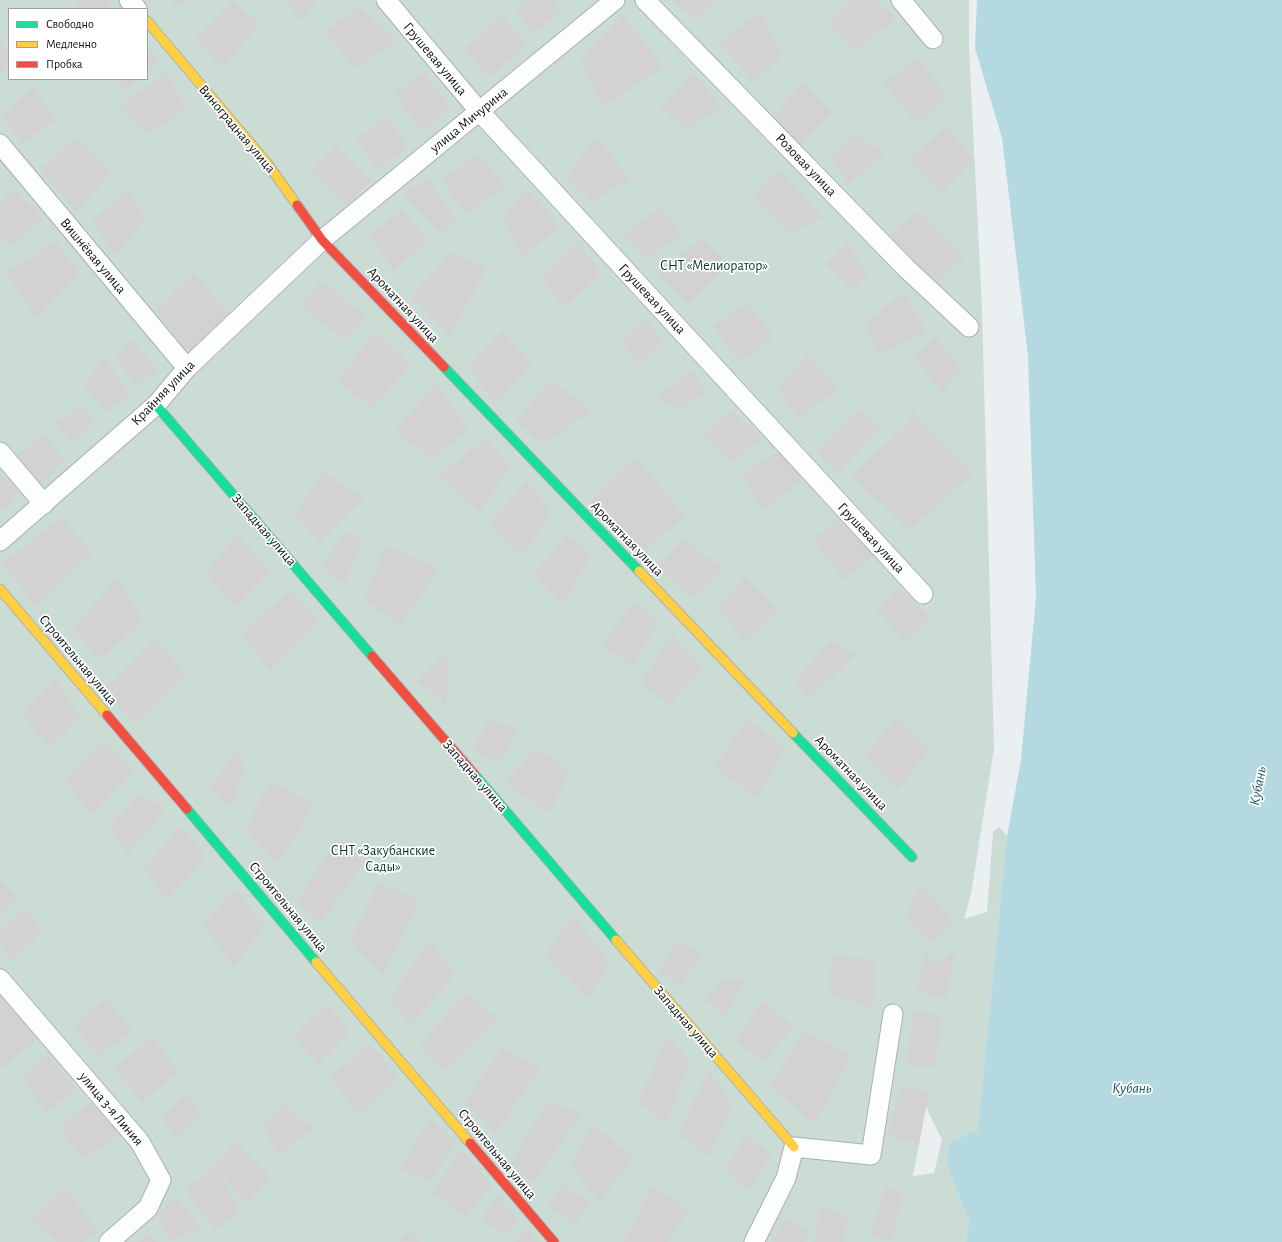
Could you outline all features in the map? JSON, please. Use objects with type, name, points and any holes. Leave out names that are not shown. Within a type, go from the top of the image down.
[{"type":"street","points":[[129,0],[136,8]]},
{"type":"street","name":"Грушевая улица","points":[[386,0],[480,112],[923,594]]},
{"type":"street","name":"улица Мичурина","points":[[322,240],[615,0]]},
{"type":"street","name":"Розовая улица","points":[[645,0],[906,268],[969,327]]},
{"type":"street","points":[[901,0],[933,39]]},
{"type":"street","name":"Виноградная улица","points":[[148,22],[267,163],[322,240]]},
{"type":"street","name":"Вишнёвая улица","points":[[0,144],[187,368]]},
{"type":"street","name":"Крайняя улица","points":[[0,541],[156,405],[187,368],[322,240]]},
{"type":"street","name":"Ароматная улица","points":[[322,240],[912,857]]},
{"type":"street","name":"Западная улица","points":[[156,405],[794,1147]]},
{"type":"street","points":[[0,452],[44,504]]},
{"type":"street","name":"Строительная улица","points":[[0,589],[554,1242]]},
{"type":"street","name":"улица 3-я Линия","points":[[0,978],[140,1142],[162,1180],[148,1208],[109,1242]]},
{"type":"street","points":[[754,1242],[786,1178],[794,1147],[871,1155],[893,1014]]},
{"type":"green space","points":[[0,0],[969,0],[969,47],[982,309],[994,749],[971,894],[964,919],[987,912],[993,832],[999,827],[1007,836],[978,1130],[950,1142],[947,1166],[969,1221],[966,1242],[0,1242]],"holes":[[[926,1107],[942,1140],[934,1173],[913,1176]]]},
{"type":"water","name":"Кубань","points":[[977,0],[1282,0],[1282,1242],[966,1242],[969,1221],[947,1166],[950,1142],[978,1130],[1007,836],[1021,760],[1036,597],[1028,356],[1002,138],[975,48]]},
{"type":"building","points":[[82,0],[105,0],[111,8],[74,8]]},
{"type":"building","points":[[170,0],[185,0],[177,7]]},
{"type":"building","points":[[286,0],[318,0],[299,21]]},
{"type":"building","points":[[527,0],[554,0],[562,11],[533,33],[515,9]]},
{"type":"building","points":[[671,0],[716,0],[697,21]]},
{"type":"building","points":[[851,0],[876,0],[896,18],[855,51],[829,23]]},
{"type":"building","points":[[232,1],[260,25],[221,68],[195,39]]},
{"type":"building","points":[[359,7],[397,41],[356,68],[324,32]]},
{"type":"building","points":[[760,12],[782,56],[754,83],[719,42]]},
{"type":"building","points":[[623,15],[663,67],[604,106],[580,59]]},
{"type":"building","points":[[502,16],[527,45],[489,77],[465,48]]},
{"type":"building","points":[[0,40],[8,52],[8,61],[0,73]]},
{"type":"building","points":[[148,49],[158,61],[148,69]]},
{"type":"building","points":[[916,57],[949,97],[917,124],[883,84]]},
{"type":"building","points":[[165,72],[187,109],[148,134],[119,108]]},
{"type":"building","points":[[424,72],[451,109],[421,131],[394,93]]},
{"type":"building","points":[[694,73],[722,107],[686,131],[660,107]]},
{"type":"building","points":[[116,80],[137,80],[125,90]]},
{"type":"building","points":[[802,82],[833,112],[796,148],[774,118]]},
{"type":"building","points":[[35,87],[55,120],[21,144],[2,115]]},
{"type":"building","points":[[387,117],[408,147],[377,169],[356,139]]},
{"type":"building","points":[[946,127],[974,160],[941,193],[909,160]]},
{"type":"building","points":[[856,132],[884,155],[848,184],[831,157]]},
{"type":"building","points":[[597,137],[631,179],[592,201],[566,177]]},
{"type":"building","points":[[78,138],[112,171],[77,212],[40,169]]},
{"type":"building","points":[[336,145],[371,180],[346,206],[311,170]]},
{"type":"building","points":[[479,154],[505,187],[465,215],[442,179]]},
{"type":"building","points":[[780,171],[823,217],[790,233],[753,199],[771,176]]},
{"type":"building","points":[[427,178],[456,221],[443,234],[403,195]]},
{"type":"building","points":[[13,189],[43,220],[10,246],[0,238],[0,202]]},
{"type":"building","points":[[128,189],[146,218],[116,255],[91,221]]},
{"type":"building","points":[[527,190],[560,226],[522,258],[502,218]]},
{"type":"building","points":[[661,207],[682,234],[648,258],[623,234]]},
{"type":"building","points":[[402,210],[428,240],[393,270],[371,234]]},
{"type":"building","points":[[918,211],[965,258],[935,284],[890,235]]},
{"type":"building","points":[[701,238],[729,265],[688,303],[657,273]]},
{"type":"building","points":[[56,242],[80,274],[36,318],[6,272]]},
{"type":"building","points":[[578,242],[601,273],[564,308],[542,277]]},
{"type":"building","points":[[848,242],[868,275],[852,290],[825,264]]},
{"type":"building","points":[[452,252],[487,268],[449,336],[410,297]]},
{"type":"building","points":[[194,273],[230,316],[189,354],[156,310]]},
{"type":"building","points":[[321,281],[366,317],[345,341],[299,305]]},
{"type":"building","points":[[904,291],[926,332],[879,353],[864,325]]},
{"type":"building","points":[[748,303],[774,338],[740,362],[713,326]]},
{"type":"building","points":[[647,319],[664,342],[639,364],[621,340]]},
{"type":"building","points":[[503,330],[507,338],[532,363],[495,405],[468,367]]},
{"type":"building","points":[[375,331],[411,365],[372,408],[338,381]]},
{"type":"building","points":[[935,337],[962,369],[942,392],[914,357]]},
{"type":"building","points":[[131,339],[158,370],[138,386],[115,358]]},
{"type":"building","points":[[807,354],[839,388],[798,419],[779,388]]},
{"type":"building","points":[[104,359],[130,393],[106,412],[83,385]]},
{"type":"building","points":[[692,370],[705,392],[680,411],[656,397]]},
{"type":"building","points":[[551,380],[591,410],[544,445],[516,422]]},
{"type":"building","points":[[437,383],[468,431],[432,458],[394,432]]},
{"type":"building","points":[[82,406],[95,423],[72,442],[55,424]]},
{"type":"building","points":[[861,408],[881,428],[838,472],[817,452]]},
{"type":"building","points":[[911,409],[973,475],[909,530],[851,476],[911,420]]},
{"type":"building","points":[[731,410],[762,439],[733,462],[702,435]]},
{"type":"building","points":[[42,433],[66,460],[40,483],[16,457]]},
{"type":"building","points":[[485,439],[510,465],[480,512],[438,477]]},
{"type":"building","points":[[778,451],[803,479],[763,511],[742,475]]},
{"type":"building","points":[[636,458],[685,516],[645,550],[589,502]]},
{"type":"building","points":[[323,472],[365,498],[320,542],[295,516]]},
{"type":"building","points":[[0,475],[19,492],[3,510],[0,507]]},
{"type":"building","points":[[527,481],[551,513],[522,557],[489,524]]},
{"type":"building","points":[[61,517],[93,553],[35,607],[3,563]]},
{"type":"building","points":[[839,519],[875,554],[843,580],[813,539]]},
{"type":"building","points":[[344,532],[362,539],[345,585],[323,567]]},
{"type":"building","points":[[238,534],[269,572],[234,608],[206,572]]},
{"type":"building","points":[[567,535],[591,554],[563,605],[533,575]]},
{"type":"building","points":[[685,539],[724,570],[692,599],[656,567]]},
{"type":"building","points":[[385,545],[439,569],[400,625],[364,600]]},
{"type":"building","points":[[744,577],[777,609],[746,642],[718,608]]},
{"type":"building","points":[[117,578],[144,620],[99,659],[73,629]]},
{"type":"building","points":[[899,588],[930,617],[905,642],[876,610]]},
{"type":"building","points":[[290,591],[320,621],[270,670],[241,633]]},
{"type":"building","points":[[635,602],[659,620],[632,667],[602,644]]},
{"type":"building","points":[[672,634],[703,667],[669,706],[640,683]]},
{"type":"building","points":[[155,638],[185,675],[136,723],[104,690]]},
{"type":"building","points":[[830,641],[856,655],[810,699],[795,681]]},
{"type":"building","points":[[446,652],[450,671],[445,703],[417,681]]},
{"type":"building","points":[[55,679],[81,717],[50,747],[21,714]]},
{"type":"building","points":[[747,718],[786,750],[757,797],[714,768]]},
{"type":"building","points":[[896,718],[929,749],[898,790],[864,756]]},
{"type":"building","points":[[489,719],[518,729],[500,761],[472,751]]},
{"type":"building","points":[[104,741],[134,769],[91,815],[64,779]]},
{"type":"building","points":[[238,748],[244,770],[231,808],[210,788]]},
{"type":"building","points":[[536,748],[570,770],[550,813],[505,784]]},
{"type":"building","points":[[270,780],[314,805],[278,864],[245,831]]},
{"type":"building","points":[[141,793],[165,811],[127,855],[109,826]]},
{"type":"building","points":[[180,827],[206,856],[166,900],[144,868]]},
{"type":"building","points":[[337,839],[366,861],[319,924],[296,903]]},
{"type":"building","points":[[0,880],[17,897],[0,915]]},
{"type":"building","points":[[379,882],[420,901],[383,975],[350,941]]},
{"type":"building","points":[[921,885],[954,922],[932,944],[905,916]]},
{"type":"building","points":[[236,889],[264,925],[234,967],[203,924]]},
{"type":"building","points":[[26,907],[43,931],[11,961],[0,943],[0,930]]},
{"type":"building","points":[[574,915],[609,961],[589,998],[544,955]]},
{"type":"building","points":[[429,940],[455,974],[410,1025],[389,1001]]},
{"type":"building","points":[[679,940],[701,954],[680,986],[658,971]]},
{"type":"building","points":[[956,949],[946,1000],[918,991],[924,951],[937,965]]},
{"type":"building","points":[[831,956],[875,959],[873,1009],[830,994]]},
{"type":"building","points":[[725,978],[746,978],[724,1016],[705,1000]]},
{"type":"building","points":[[466,993],[499,1019],[444,1070],[419,1046]]},
{"type":"building","points":[[0,996],[37,1038],[1,1069],[0,1068]]},
{"type":"building","points":[[106,999],[133,1031],[98,1056],[74,1025]]},
{"type":"building","points":[[763,1000],[795,1027],[762,1062],[736,1041]]},
{"type":"building","points":[[327,1005],[350,1032],[319,1064],[293,1036]]},
{"type":"building","points":[[914,1011],[943,1016],[934,1067],[906,1065]]},
{"type":"building","points":[[804,1031],[852,1054],[814,1124],[771,1086]]},
{"type":"building","points":[[152,1036],[179,1071],[142,1103],[115,1068]]},
{"type":"building","points":[[667,1037],[690,1059],[667,1124],[638,1102]]},
{"type":"building","points":[[370,1044],[399,1079],[359,1116],[330,1077]]},
{"type":"building","points":[[502,1048],[540,1068],[495,1134],[464,1102]]},
{"type":"building","points":[[47,1054],[75,1089],[45,1113],[23,1077]]},
{"type":"building","points":[[709,1070],[732,1104],[709,1157],[678,1134]]},
{"type":"building","points":[[902,1085],[929,1092],[919,1144],[886,1136]]},
{"type":"building","points":[[187,1094],[201,1114],[174,1140],[162,1116]]},
{"type":"building","points":[[90,1102],[121,1135],[82,1159],[60,1128]]},
{"type":"building","points":[[546,1102],[582,1113],[533,1183],[511,1163]]},
{"type":"building","points":[[282,1104],[313,1129],[278,1155],[263,1127]]},
{"type":"building","points":[[430,1119],[457,1141],[430,1182],[400,1169]]},
{"type":"building","points":[[592,1124],[634,1158],[600,1202],[571,1167]]},
{"type":"building","points":[[746,1133],[771,1155],[749,1191],[726,1169]]},
{"type":"building","points":[[235,1141],[271,1176],[246,1203],[215,1166]]},
{"type":"building","points":[[461,1150],[492,1185],[465,1216],[431,1193]]},
{"type":"building","points":[[215,1166],[240,1212],[215,1230],[185,1190]]},
{"type":"building","points":[[562,1184],[589,1202],[575,1224],[548,1206]]},
{"type":"building","points":[[652,1186],[689,1210],[667,1242],[624,1242]]},
{"type":"building","points":[[885,1187],[902,1193],[892,1242],[871,1236]]},
{"type":"building","points":[[66,1188],[98,1230],[84,1242],[58,1242],[31,1219]]},
{"type":"building","points":[[499,1194],[520,1223],[502,1235],[481,1218]]},
{"type":"building","points":[[175,1196],[201,1228],[170,1240],[158,1215]]},
{"type":"building","points":[[820,1206],[848,1216],[844,1242],[814,1242]]},
{"type":"building","points":[[785,1219],[809,1230],[805,1242],[774,1242]]},
{"type":"building","points":[[526,1229],[538,1242],[516,1242]]},
{"type":"building","points":[[411,1231],[419,1242],[398,1242]]},
{"type":"building","points":[[150,1233],[157,1242],[139,1242]]},
{"type":"traffic: fast","points":[[444,367],[639,571]]},
{"type":"traffic: fast","points":[[156,405],[372,656]]},
{"type":"traffic: fast","points":[[793,733],[912,857]]},
{"type":"traffic: fast","points":[[474,774],[616,940]]},
{"type":"traffic: fast","points":[[187,809],[316,962]]},
{"type":"traffic: slow","points":[[148,22],[267,163],[297,205]]},
{"type":"traffic: slow","points":[[639,571],[793,733]]},
{"type":"traffic: slow","points":[[0,589],[107,715]]},
{"type":"traffic: slow","points":[[616,940],[794,1147]]},
{"type":"traffic: slow","points":[[316,962],[470,1143]]},
{"type":"traffic: jam","points":[[297,205],[322,240],[444,367]]},
{"type":"traffic: jam","points":[[372,656],[474,774]]},
{"type":"traffic: jam","points":[[107,715],[187,809]]},
{"type":"traffic: jam","points":[[470,1143],[554,1242]]},
{"type":"park label","name":"СНТ «Мелиоратор»","points":[[714,266]]},
{"type":"park label","name":"СНТ «Закубанские Сады»","points":[[383,860]]}]
